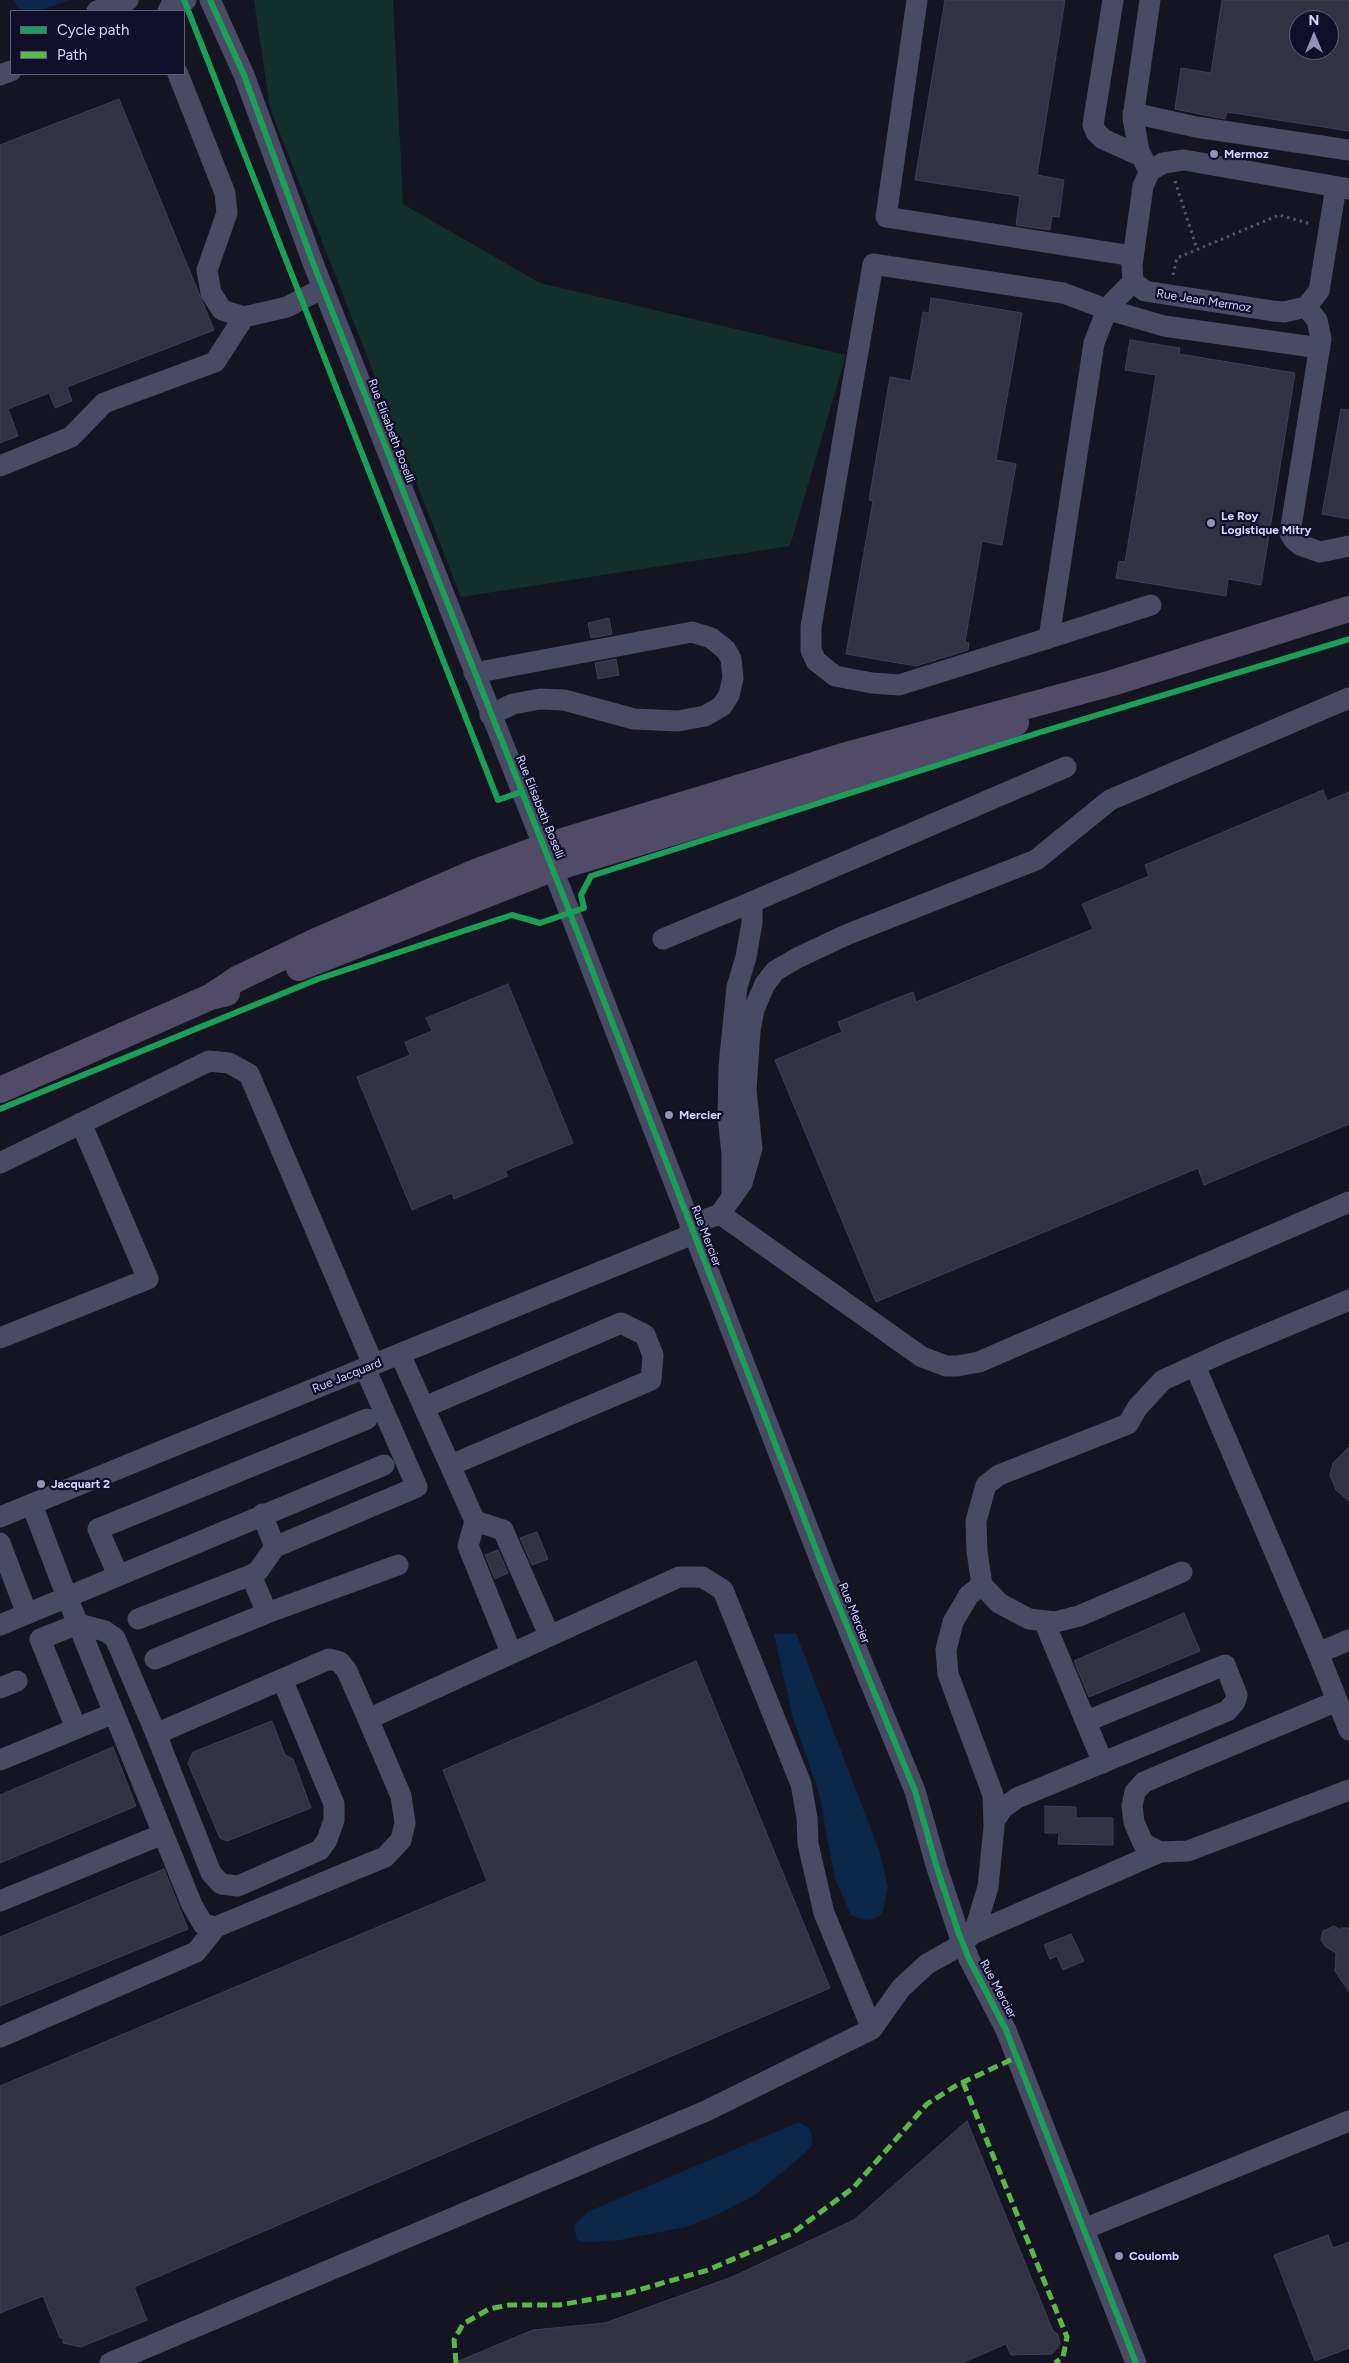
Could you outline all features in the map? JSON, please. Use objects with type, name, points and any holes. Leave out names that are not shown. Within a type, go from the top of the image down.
[{"type":"main road","points":[[0,1090],[210,997],[237,979],[316,941],[478,872],[548,858],[850,754],[1112,683],[1349,609]]},
{"type":"street","points":[[100,10],[128,0]]},
{"type":"street","name":"Rue Elisabeth Boselli","points":[[210,0],[244,76],[323,288],[548,858]]},
{"type":"street","points":[[917,0],[886,217],[1133,256]]},
{"type":"street","points":[[1113,0],[1093,125],[1096,132],[1103,139],[1146,163],[1171,160],[1193,162],[1343,188],[1329,229],[1319,291],[1306,307],[1317,320],[1320,329],[1320,348],[1290,533],[1300,545],[1320,552],[1349,546]]},
{"type":"street","points":[[1049,638],[1094,343],[1108,310],[1128,284],[1133,282],[1131,274],[1146,163],[1134,130],[1133,114],[1150,0]]},
{"type":"street","points":[[178,75],[225,194],[227,213],[208,270],[211,293],[222,310],[244,317],[287,307],[323,288]]},
{"type":"street","points":[[1133,114],[1212,130],[1349,150]]},
{"type":"street","points":[[1151,605],[899,685],[872,683],[835,676],[816,661],[811,650],[811,627],[872,264],[1063,293],[1108,310],[1164,326],[1320,348]]},
{"type":"street","name":"Rue Jean Mermoz","points":[[1133,282],[1145,291],[1169,296],[1284,312],[1306,307]]},
{"type":"street","points":[[0,466],[71,437],[104,403],[215,362],[244,317]]},
{"type":"street","points":[[474,674],[692,632],[711,638],[726,650],[731,659],[733,678],[729,695],[722,706],[706,716],[678,721],[634,719],[564,700],[540,699],[512,704],[490,715]]},
{"type":"street","points":[[726,1206],[742,1183],[752,1148],[746,1090],[750,1031],[754,1009],[764,984],[775,971],[797,958],[846,935],[1036,860],[1110,800],[1349,698]]},
{"type":"street","points":[[663,939],[1066,767]]},
{"type":"street","name":"Rue Mercier","points":[[548,858],[824,1570],[915,1791],[937,1868],[1006,2030],[1136,2363]]},
{"type":"street","points":[[726,1206],[732,1154],[728,1118],[729,1066],[737,987],[746,958],[752,923],[752,902]]},
{"type":"street","points":[[0,1163],[209,1061],[229,1063],[249,1074],[417,1488],[276,1547],[258,1571],[250,1575],[138,1619]]},
{"type":"street","points":[[0,1338],[148,1279],[81,1122]]},
{"type":"street","points":[[726,1206],[922,1358],[946,1366],[957,1366],[979,1362],[1349,1202]]},
{"type":"street","name":"Rue Jacquard","points":[[0,1517],[400,1354],[692,1230],[726,1206]]},
{"type":"street","points":[[1182,1572],[1079,1616],[1055,1622],[1029,1619],[999,1603],[982,1585],[977,1552],[976,1521],[986,1485],[999,1475],[1128,1424],[1137,1408],[1163,1380],[1349,1300]]},
{"type":"street","points":[[425,1407],[620,1323],[645,1335],[653,1355],[651,1380],[451,1465]]},
{"type":"street","points":[[400,1354],[475,1521],[468,1546],[511,1652]]},
{"type":"street","points":[[1195,1366],[1349,1730]]},
{"type":"street","points":[[118,1575],[98,1529],[367,1418]]},
{"type":"street","points":[[0,1625],[262,1514],[384,1465]]},
{"type":"street","points":[[32,1504],[66,1597],[192,1905],[203,1924],[216,1927]]},
{"type":"street","points":[[262,1514],[276,1547]]},
{"type":"street","points":[[475,1521],[503,1530],[548,1636]]},
{"type":"street","points":[[0,1543],[5,1573],[27,1614]]},
{"type":"street","points":[[155,1658],[266,1613],[398,1565]]},
{"type":"street","points":[[250,1575],[266,1613]]},
{"type":"street","points":[[368,1719],[511,1652],[679,1577],[702,1577],[723,1590],[800,1784],[807,1818],[808,1844],[824,1913],[872,2029]]},
{"type":"street","points":[[968,1938],[988,1886],[994,1821],[993,1794],[948,1674],[946,1650],[953,1622],[969,1595],[982,1585]]},
{"type":"street","points":[[1044,1621],[1103,1763]]},
{"type":"street","points":[[76,1728],[40,1639],[78,1624],[105,1631],[115,1638],[156,1734],[211,1873],[221,1884],[238,1886],[320,1850],[327,1840],[334,1820],[334,1804],[282,1679]]},
{"type":"street","points":[[1318,1653],[1349,1640]]},
{"type":"street","points":[[0,2037],[196,1952],[216,1927],[385,1857],[401,1840],[404,1823],[401,1796],[347,1670],[340,1662],[329,1659],[156,1734]]},
{"type":"street","points":[[994,1821],[1003,1808],[1017,1798],[1227,1711],[1235,1702],[1237,1695],[1225,1665],[1086,1722]]},
{"type":"street","points":[[1160,1852],[1143,1843],[1134,1822],[1132,1806],[1135,1792],[1144,1782],[1337,1701]]},
{"type":"street","points":[[0,1760],[114,1713]]},
{"type":"street","points":[[110,2363],[706,2111],[872,2029],[901,1988],[927,1964],[968,1938],[1160,1852],[1188,1852],[1349,1790]]},
{"type":"street","points":[[0,1901],[163,1834]]},
{"type":"street","points":[[1084,2229],[1349,2121]]},
{"type":"path","points":[[1193,162],[1191,175],[1175,179],[1197,249]]},
{"type":"path","points":[[1169,296],[1177,258],[1197,249],[1279,215],[1329,229]]},
{"type":"green space","points":[[254,0],[393,0],[403,204],[540,283],[846,355],[790,546],[461,597],[270,108]]},
{"type":"water","points":[[13,0],[70,0],[42,10],[20,10]]},
{"type":"water","points":[[796,1633],[879,1850],[888,1887],[882,1914],[875,1919],[864,1920],[851,1915],[835,1879],[819,1793],[793,1718],[774,1634]]},
{"type":"water","points":[[799,2122],[810,2129],[812,2145],[755,2195],[717,2215],[686,2227],[620,2240],[589,2242],[577,2240],[574,2226],[587,2212]]},
{"type":"building","points":[[945,0],[1065,0],[1037,175],[1064,180],[1059,217],[1052,216],[1050,230],[1016,225],[1020,196],[915,180]]},
{"type":"building","points":[[1222,0],[1349,0],[1349,131],[1227,112],[1225,119],[1175,109],[1181,68],[1211,73]]},
{"type":"building","points":[[119,99],[214,330],[67,387],[72,401],[55,408],[49,393],[8,409],[18,436],[0,443],[0,145]]},
{"type":"building","points":[[931,298],[1022,313],[996,460],[1016,464],[1002,545],[982,541],[965,642],[969,643],[968,650],[916,666],[846,654],[873,501],[869,500],[890,377],[911,381],[923,312],[929,313]]},
{"type":"building","points":[[1130,340],[1180,348],[1179,354],[1295,373],[1261,585],[1228,579],[1226,596],[1116,578],[1119,561],[1125,562],[1156,375],[1125,370]]},
{"type":"building","points":[[1341,409],[1349,410],[1349,519],[1322,514]]},
{"type":"building","points":[[609,618],[612,634],[591,638],[588,623]]},
{"type":"building","points":[[616,659],[619,675],[598,679],[595,663]]},
{"type":"building","points":[[1323,790],[1327,801],[1349,792],[1349,1124],[1204,1185],[1198,1168],[876,1302],[775,1060],[842,1032],[838,1022],[913,992],[916,1002],[1093,929],[1082,904],[1149,876],[1145,865]]},
{"type":"building","points":[[508,984],[573,1143],[505,1171],[508,1176],[454,1199],[452,1193],[412,1210],[357,1077],[410,1055],[405,1042],[432,1031],[426,1018]]},
{"type":"building","points":[[1349,1447],[1349,1501],[1336,1490],[1330,1475],[1333,1463]]},
{"type":"building","points":[[537,1532],[548,1559],[532,1565],[520,1538]]},
{"type":"building","points":[[498,1550],[508,1573],[495,1579],[485,1555]]},
{"type":"building","points":[[1184,1613],[1200,1651],[1089,1697],[1074,1661]]},
{"type":"building","points":[[696,1661],[830,1988],[134,2287],[147,2320],[81,2347],[63,2343],[63,2338],[60,2338],[43,2296],[0,2313],[0,2086],[487,1881],[443,1770]]},
{"type":"building","points":[[272,1721],[285,1755],[293,1759],[311,1808],[227,1841],[220,1838],[188,1763],[193,1752]]},
{"type":"building","points":[[113,1747],[136,1806],[0,1863],[0,1795]]},
{"type":"building","points":[[1045,1806],[1076,1807],[1076,1818],[1113,1818],[1113,1845],[1058,1844],[1059,1833],[1045,1833]]},
{"type":"building","points":[[164,1869],[188,1929],[0,2006],[0,1937]]},
{"type":"building","points":[[1334,1926],[1340,1930],[1341,1928],[1349,1928],[1349,1992],[1335,1971],[1336,1953],[1325,1946],[1321,1940],[1323,1931]]},
{"type":"building","points":[[1071,1934],[1084,1961],[1063,1970],[1057,1956],[1050,1959],[1044,1945]]},
{"type":"building","points":[[967,2121],[1053,2331],[1058,2334],[1060,2345],[1052,2354],[1011,2355],[1006,2344],[962,2363],[454,2363],[533,2330],[605,2323],[732,2277],[854,2220]]},
{"type":"building","points":[[1328,2235],[1333,2248],[1349,2242],[1349,2348],[1315,2361],[1274,2255]]},
{"type":"marked path","points":[[456,2363],[454,2340],[463,2324],[489,2309],[509,2305],[559,2305],[628,2293],[708,2270],[791,2234],[853,2188],[927,2104],[957,2085],[1017,2057]]},
{"type":"marked path","points":[[963,2082],[1067,2337],[1063,2357],[1055,2363]]},
{"type":"cycle path","points":[[184,0],[498,800],[521,792]]},
{"type":"cycle path","points":[[210,0],[244,75],[313,263],[570,913],[824,1570],[915,1791],[937,1868],[959,1934],[969,1959],[1006,2030],[1136,2363]]},
{"type":"cycle path","points":[[0,1109],[318,979],[512,915],[540,923],[584,908],[581,895],[591,876],[1041,732],[1349,639]]},
{"type":"place","name":"Mermoz","points":[[1214,154]]},
{"type":"place","name":"Le Roy Logistique Mitry","points":[[1211,523]]},
{"type":"place","name":"Mercier","points":[[669,1115]]},
{"type":"place","name":"Jacquart 2","points":[[41,1484]]},
{"type":"place","name":"Coulomb","points":[[1119,2256]]}]
